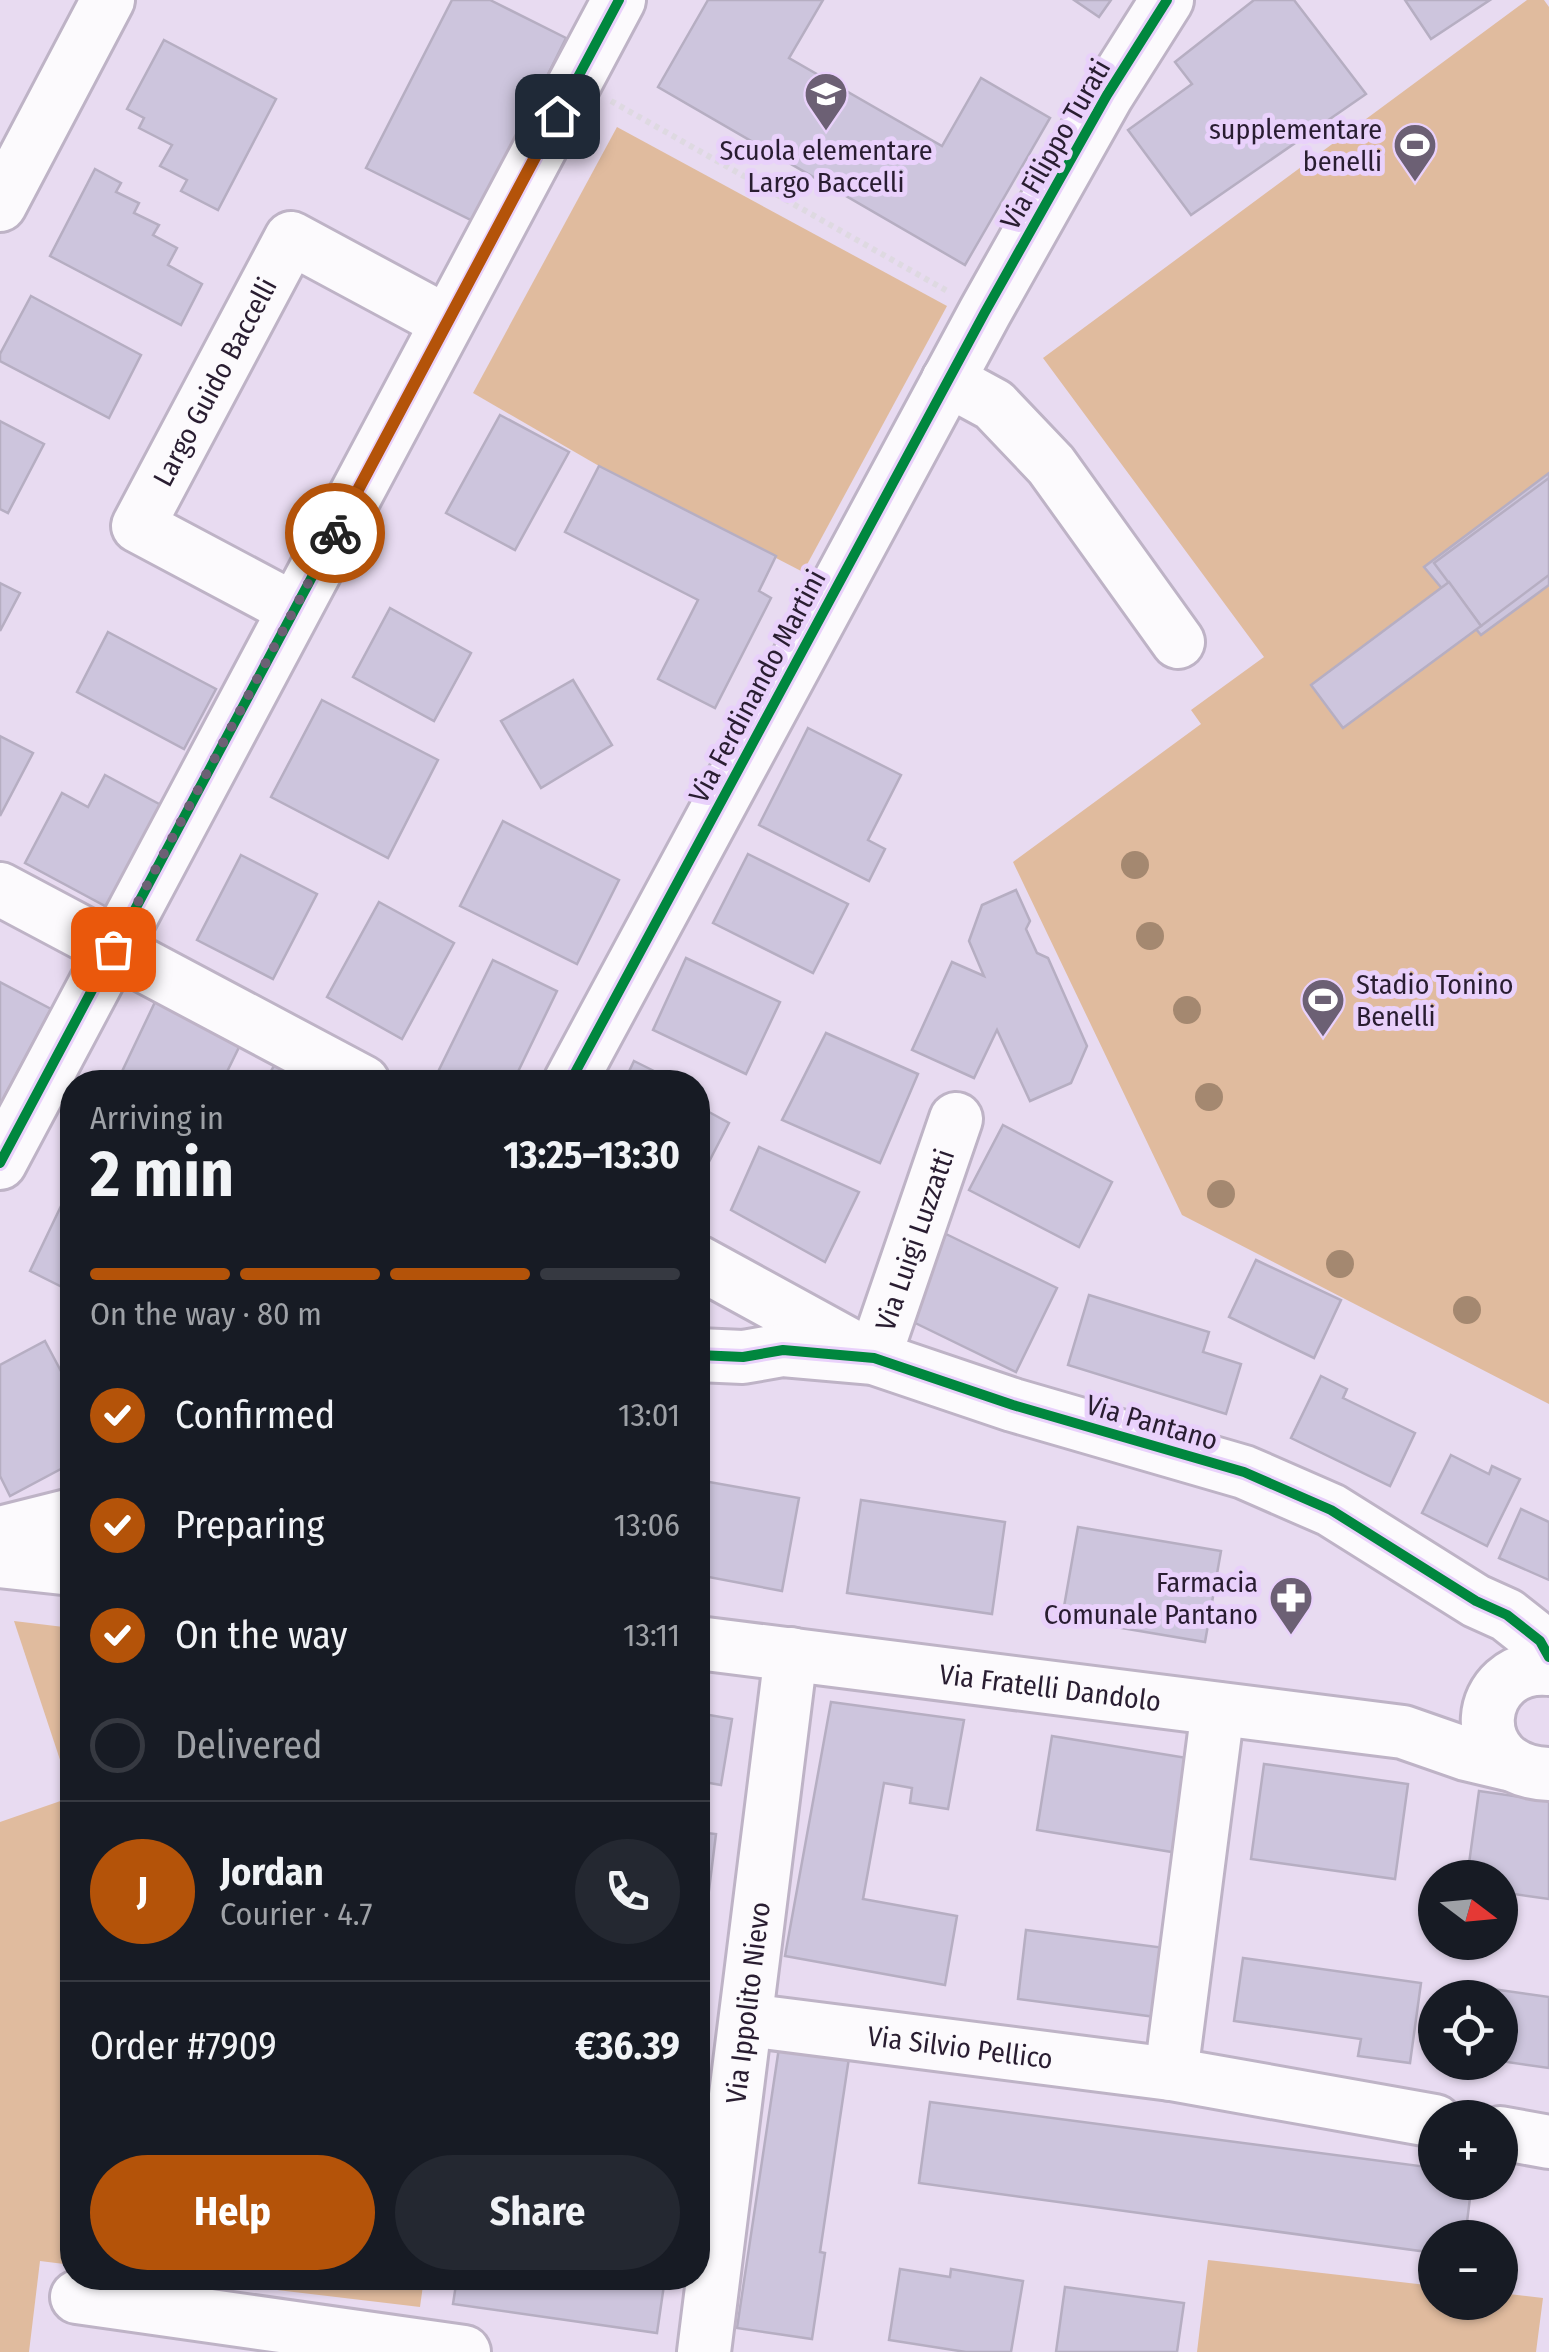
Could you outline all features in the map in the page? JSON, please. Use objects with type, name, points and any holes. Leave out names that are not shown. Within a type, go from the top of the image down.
[{"type":"street","points":[[0,1162],[618,0]]},
{"type":"street","name":"Via Filippo Turati","points":[[985,312],[1107,95],[1167,0]]},
{"type":"street","points":[[0,205],[93,5]]},
{"type":"street","name":"Largo Guido Baccelli","points":[[294,609],[138,526],[291,238],[447,322]]},
{"type":"street","name":"Via Ferdinando Martini","points":[[576,1070],[985,312]]},
{"type":"street","points":[[948,380],[994,405],[1050,465],[1178,642]]},
{"type":"street","points":[[0,889],[341,1070]]},
{"type":"street","name":"Via Luigi Luzzatti","points":[[874,1358],[956,1119]]},
{"type":"street","points":[[710,1269],[874,1358]]},
{"type":"street","name":"Via Pantano","points":[[710,1356],[743,1357],[783,1350],[874,1358],[1013,1405],[1244,1472],[1332,1510],[1476,1602],[1507,1615],[1540,1641],[1549,1657]]},
{"type":"street","points":[[0,1533],[60,1519]]},
{"type":"street","points":[[0,1560],[60,1568]]},
{"type":"street","points":[[1476,1602],[1493,1630],[1502,1658],[1487,1726],[1494,1747],[1529,1769]]},
{"type":"street","name":"Via Fratelli Dandolo","points":[[710,1644],[1403,1732],[1466,1754],[1529,1769]]},
{"type":"street","name":"Via Ippolito Nievo","points":[[704,2352],[791,1654]]},
{"type":"street","name":"Via Fratelli Dandolo","points":[[1403,1732],[1460,1717],[1495,1694],[1517,1673],[1549,1669]]},
{"type":"street","points":[[1171,2074],[1218,1708]]},
{"type":"street","name":"Via Silvio Pellico","points":[[748,2020],[1171,2074],[1418,2118]]},
{"type":"street","points":[[1518,2136],[1549,2142]]},
{"type":"street","points":[[77,2297],[464,2352]]},
{"type":"path","points":[[575,81],[985,312]]},
{"type":"shaded area","name":"Stadio Tonino Benelli","points":[[1527,0],[1544,0],[1549,7],[1549,1404],[1182,1215],[1013,862],[1201,724],[1191,710],[1264,657],[1043,358]]},
{"type":"shaded area","points":[[617,127],[947,306],[803,572],[599,466],[473,393]]},
{"type":"shaded area","points":[[14,1621],[60,1627],[60,1760]]},
{"type":"shaded area","points":[[60,1801],[60,2264],[40,2261],[29,2352],[0,2352],[0,1822]]},
{"type":"shaded area","points":[[1208,2260],[1418,2284],[1418,2320],[1518,2320],[1518,2295],[1543,2298],[1536,2352],[1197,2352]]},
{"type":"shaded area","points":[[277,2290],[422,2290],[420,2307]]},
{"type":"building","points":[[452,0],[490,0],[566,38],[475,222],[366,168]]},
{"type":"building","name":"Scuola elementare Largo Baccelli","points":[[708,0],[823,0],[789,58],[942,146],[981,78],[1050,118],[965,265],[658,87]]},
{"type":"building","points":[[1074,0],[1111,0],[1099,17]]},
{"type":"building","points":[[1254,0],[1294,0],[1366,94],[1191,215],[1128,130],[1192,84],[1175,62]]},
{"type":"building","points":[[1405,0],[1490,0],[1431,39]]},
{"type":"building","points":[[164,40],[276,99],[218,210],[181,191],[187,180],[160,166],[172,145],[139,128],[144,118],[127,109]]},
{"type":"building","points":[[95,169],[121,183],[116,192],[139,203],[134,213],[159,225],[153,235],[177,248],[168,265],[202,284],[181,325],[50,256]]},
{"type":"building","points":[[31,296],[141,355],[109,418],[0,361],[0,354]]},
{"type":"building","points":[[500,415],[569,452],[515,550],[446,513]]},
{"type":"building","points":[[0,421],[44,444],[8,513],[0,509]]},
{"type":"building","points":[[599,466],[776,556],[759,591],[771,598],[715,708],[658,679],[698,600],[565,532]]},
{"type":"building","points":[[1549,473],[1549,585],[1481,635],[1424,567]]},
{"type":"building","points":[[1549,478],[1549,575],[1481,626],[1434,563]]},
{"type":"building","points":[[1449,582],[1481,626],[1343,728],[1311,685]]},
{"type":"building","points":[[0,583],[20,593],[0,631]]},
{"type":"building","points":[[390,608],[471,653],[434,721],[353,677]]},
{"type":"building","points":[[108,632],[216,689],[184,749],[77,692]]},
{"type":"building","points":[[573,680],[612,745],[541,788],[501,721]]},
{"type":"building","points":[[322,700],[438,760],[388,858],[271,797]]},
{"type":"building","points":[[808,728],[901,775],[868,840],[885,849],[869,881],[759,825]]},
{"type":"building","points":[[0,736],[33,753],[0,816]]},
{"type":"building","points":[[105,775],[161,805],[107,907],[25,863],[62,793],[88,807]]},
{"type":"building","points":[[503,821],[619,880],[577,964],[460,906]]},
{"type":"building","points":[[748,854],[848,904],[813,973],[713,923]]},
{"type":"building","points":[[241,855],[317,894],[273,979],[197,940]]},
{"type":"building","points":[[1016,890],[1030,921],[1026,929],[1037,953],[1048,958],[1087,1046],[1071,1083],[1030,1101],[997,1030],[974,1078],[912,1050],[952,962],[984,976],[969,941],[982,905]]},
{"type":"building","points":[[379,902],[454,943],[402,1039],[327,997]]},
{"type":"building","points":[[686,958],[780,1002],[746,1074],[653,1030]]},
{"type":"building","points":[[493,960],[557,991],[519,1070],[439,1070]]},
{"type":"building","points":[[0,982],[51,1009],[2,1101],[0,1100]]},
{"type":"building","points":[[156,1000],[242,1041],[228,1070],[123,1070]]},
{"type":"building","points":[[826,1033],[918,1074],[880,1163],[782,1120]]},
{"type":"building","points":[[634,1061],[652,1070],[630,1070]]},
{"type":"building","points":[[710,1113],[729,1123],[710,1160]]},
{"type":"building","points":[[1003,1125],[1112,1182],[1079,1247],[969,1190]]},
{"type":"building","points":[[759,1147],[859,1192],[825,1262],[731,1210]]},
{"type":"building","points":[[60,1208],[60,1286],[30,1271]]},
{"type":"building","points":[[946,1234],[1057,1288],[1016,1372],[905,1318]]},
{"type":"building","points":[[1256,1260],[1341,1300],[1314,1358],[1229,1317]]},
{"type":"building","points":[[1089,1295],[1209,1332],[1203,1352],[1241,1364],[1226,1414],[1068,1365]]},
{"type":"building","points":[[45,1341],[60,1369],[60,1469],[10,1496],[0,1476],[0,1365]]},
{"type":"building","points":[[1321,1376],[1347,1389],[1343,1398],[1415,1433],[1390,1486],[1291,1438]]},
{"type":"building","points":[[1451,1455],[1489,1474],[1492,1466],[1520,1479],[1487,1546],[1422,1513]]},
{"type":"building","points":[[710,1482],[799,1498],[782,1591],[710,1577]]},
{"type":"building","points":[[861,1500],[1005,1522],[992,1614],[847,1593]]},
{"type":"building","points":[[1521,1509],[1549,1522],[1549,1580],[1499,1558]]},
{"type":"building","points":[[1078,1527],[1221,1551],[1205,1642],[1062,1618]]},
{"type":"building","points":[[831,1702],[964,1720],[948,1809],[910,1803],[912,1788],[884,1783],[863,1899],[957,1916],[945,1985],[785,1956]]},
{"type":"building","points":[[710,1715],[732,1719],[721,1785],[710,1783]]},
{"type":"building","points":[[1052,1736],[1193,1759],[1178,1853],[1037,1830]]},
{"type":"building","points":[[1264,1764],[1408,1784],[1395,1879],[1251,1859]]},
{"type":"building","points":[[1479,1791],[1549,1801],[1549,1899],[1518,1895],[1518,1860],[1469,1860]]},
{"type":"building","points":[[710,1833],[716,1834],[710,1882]]},
{"type":"building","points":[[1026,1930],[1165,1948],[1156,2017],[1018,1999]]},
{"type":"building","points":[[1243,1958],[1418,1983],[1410,2063],[1358,2056],[1361,2039],[1234,2021]]},
{"type":"building","points":[[1518,1993],[1549,1997],[1549,2068],[1518,2064]]},
{"type":"building","points":[[780,2041],[850,2051],[820,2252],[825,2253],[812,2339],[737,2328]]},
{"type":"building","points":[[930,2102],[1418,2166],[1418,2200],[1470,2200],[1467,2220],[1418,2220],[1418,2251],[919,2183]]},
{"type":"building","points":[[900,2269],[950,2277],[951,2269],[1023,2281],[1011,2352],[966,2352],[889,2340]]},
{"type":"building","points":[[1065,2287],[1184,2303],[1177,2352],[1056,2352]]},
{"type":"building","points":[[455,2290],[663,2290],[657,2333],[453,2304]]},
{"type":"cycle path","points":[[0,1163],[619,0]]},
{"type":"cycle path","points":[[576,1070],[985,312],[1107,95],[1167,0]]},
{"type":"cycle path","points":[[710,1356],[743,1357],[783,1350],[874,1358],[1013,1405],[1244,1472],[1331,1510],[1476,1601],[1507,1615],[1540,1641],[1549,1657]]},
{"type":"way so far","points":[[113,949],[335,533]]},
{"type":"place","name":"Scuola elementare Largo Baccelli","points":[[826,132]]},
{"type":"place","name":"supplementare benelli","points":[[1415,183]]},
{"type":"place","name":"Stadio Tonino Benelli","points":[[1323,1038]]},
{"type":"place","name":"Farmacia Comunale Pantano","points":[[1291,1636]]},
{"type":"route","points":[[335,533],[557,116]]}]
